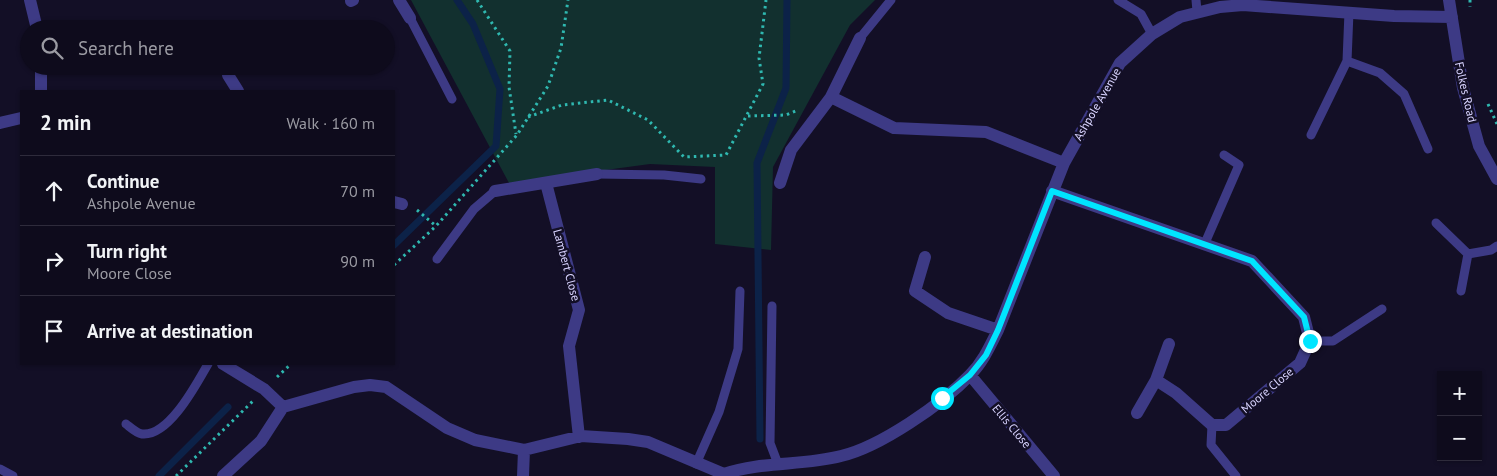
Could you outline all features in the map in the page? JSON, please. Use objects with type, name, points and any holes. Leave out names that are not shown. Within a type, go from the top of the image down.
[{"type":"street","points":[[30,0],[35,20]]},
{"type":"street","points":[[399,0],[410,18]]},
{"type":"street","name":"Folkes Road","points":[[1449,0],[1463,88],[1477,136],[1497,179]]},
{"type":"street","name":"Ashpole Avenue","points":[[283,406],[354,387],[370,385],[386,387],[447,428],[475,440],[524,450],[579,437],[628,438],[648,442],[724,475],[746,466],[777,470],[841,456],[862,449],[901,430],[970,375],[986,355],[998,330],[1064,163],[1120,63],[1152,34],[1197,6],[1243,6],[1452,17]]},
{"type":"street","points":[[780,183],[791,150],[832,97],[860,38]]},
{"type":"street","points":[[41,75],[41,90]]},
{"type":"street","points":[[228,75],[237,90]]},
{"type":"street","points":[[832,97],[894,128],[986,132],[1064,163]]},
{"type":"street","points":[[0,123],[20,118]]},
{"type":"street","points":[[495,191],[597,174]]},
{"type":"street","name":"Lambert Close","points":[[546,183],[579,310],[569,346],[579,437]]},
{"type":"street","points":[[1052,191],[1252,261],[1304,317],[1310,341]]},
{"type":"street","points":[[925,258],[915,291],[948,313],[998,330]]},
{"type":"street","name":"Moore Close","points":[[1212,425],[1226,425],[1300,363],[1310,341]]},
{"type":"street","points":[[1137,412],[1156,380],[1169,344]]},
{"type":"street","points":[[223,476],[261,441],[283,406],[264,389],[225,365]]},
{"type":"street","name":"Ellis Close","points":[[970,375],[1054,476]]},
{"type":"street","points":[[1156,380],[1176,393],[1212,425]]},
{"type":"street","points":[[523,476],[524,450]]},
{"type":"lane","points":[[860,38],[891,0]]},
{"type":"lane","points":[[1118,0],[1141,14],[1152,34]]},
{"type":"lane","points":[[1311,135],[1347,61],[1349,12]]},
{"type":"lane","points":[[410,18],[452,99]]},
{"type":"lane","points":[[1347,61],[1380,73],[1404,94],[1428,149]]},
{"type":"lane","points":[[1205,244],[1239,165],[1224,155]]},
{"type":"lane","points":[[597,174],[664,175],[701,179]]},
{"type":"lane","points":[[437,260],[474,209],[495,191]]},
{"type":"lane","points":[[1436,223],[1468,254]]},
{"type":"lane","points":[[1468,254],[1491,250],[1497,246]]},
{"type":"lane","points":[[1461,291],[1468,254]]},
{"type":"lane","points":[[696,464],[719,412],[738,349],[740,291]]},
{"type":"lane","points":[[772,306],[770,443],[777,470]]},
{"type":"lane","points":[[1310,341],[1333,341],[1382,309]]},
{"type":"lane","points":[[126,424],[141,434],[148,434],[174,417],[184,406],[207,365]]},
{"type":"lane","points":[[1212,425],[1211,445],[1236,476]]},
{"type":"lane","points":[[0,469],[13,476]]},
{"type":"path","points":[[476,0],[510,51],[509,88],[517,135]]},
{"type":"path","points":[[395,265],[436,226],[517,135],[548,86],[561,48],[568,0]]},
{"type":"path","points":[[528,117],[562,105],[608,100],[648,120],[684,157],[726,155],[748,116],[762,84],[759,58],[766,0]]},
{"type":"path","points":[[748,116],[786,115]]},
{"type":"path","points":[[416,210],[436,226]]},
{"type":"path","points":[[176,476],[290,365]]},
{"type":"green space","points":[[411,0],[875,0],[850,25],[773,167],[771,250],[715,244],[715,167],[650,164],[509,183]]},
{"type":"waterway","points":[[395,244],[496,146],[500,89],[473,24],[457,0]]},
{"type":"waterway","points":[[760,439],[757,163],[786,88],[787,0]]},
{"type":"waterway","points":[[159,476],[228,407]]},
{"type":"route","points":[[942,398],[970,375],[986,355],[998,330],[1052,191],[1252,261],[1304,317],[1310,341]]}]
